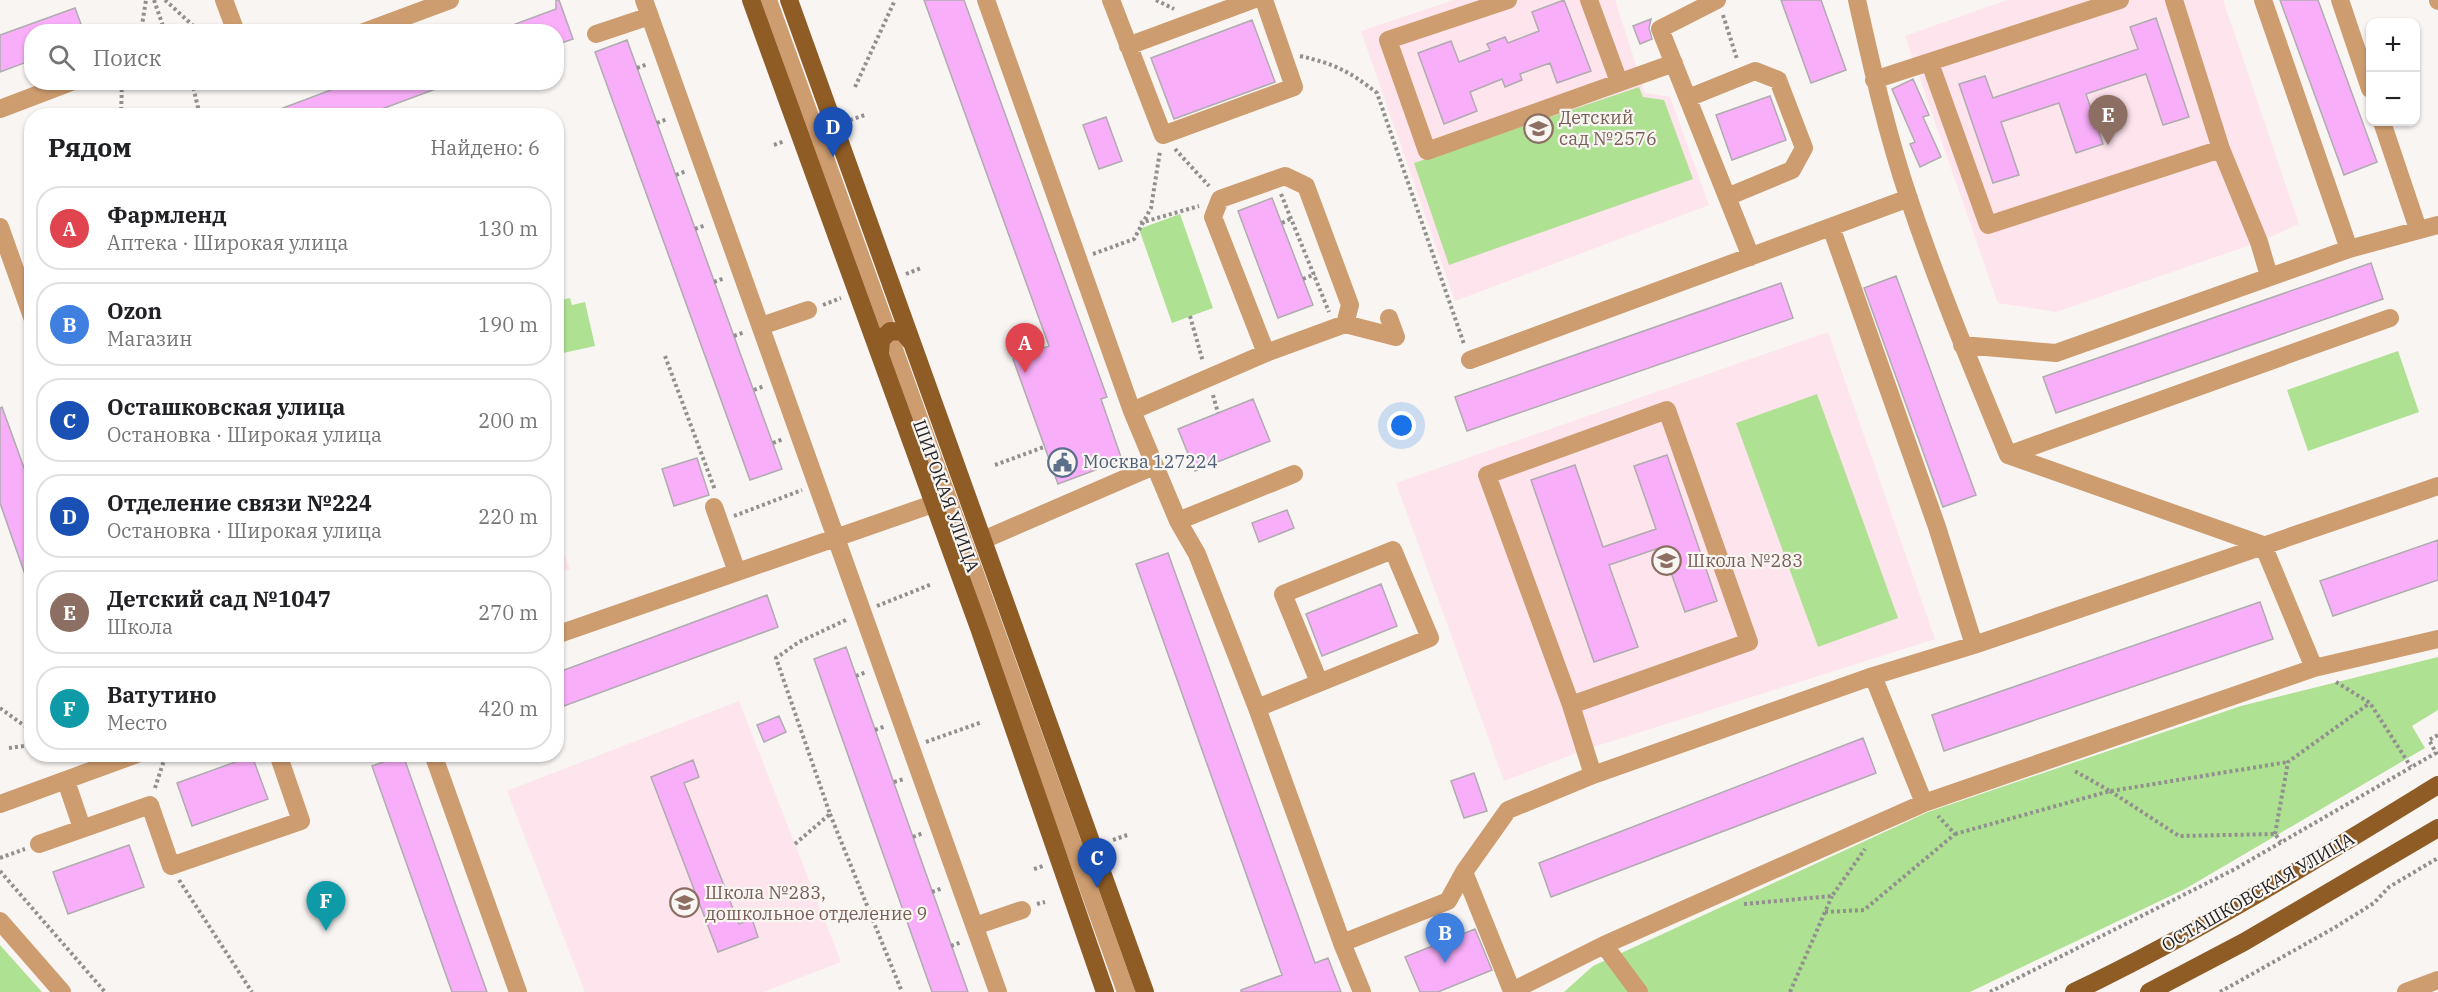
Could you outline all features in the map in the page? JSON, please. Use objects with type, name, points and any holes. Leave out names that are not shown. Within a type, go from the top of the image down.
[{"type":"main road","name":"ШИРОКАЯ УЛИЦА","points":[[751,0],[880,353],[1105,992]]},
{"type":"main road","name":"ШИРОКАЯ УЛИЦА","points":[[789,0],[1145,992]]},
{"type":"main road","points":[[880,353],[880,340],[888,332],[897,330],[903,332],[912,342]]},
{"type":"main road","name":"ОСТАШКОВСКАЯ УЛИЦА","points":[[2074,992],[2125,968],[2226,913],[2438,785]]},
{"type":"main road","name":"ОСТАШКОВСКАЯ УЛИЦА","points":[[2150,992],[2244,942],[2438,828]]},
{"type":"street","points":[[224,0],[233,24]]},
{"type":"street","points":[[382,24],[430,3],[450,0]]},
{"type":"street","name":"ШИРОКАЯ УЛИЦА","points":[[768,0],[1126,992]]},
{"type":"street","points":[[986,0],[1132,411],[1178,521],[1197,554],[1257,708],[1362,992]]},
{"type":"street","points":[[1111,0],[1163,135],[1294,87],[1264,0]]},
{"type":"street","points":[[1128,46],[1252,0]]},
{"type":"street","points":[[1508,0],[1388,40],[1427,151],[1674,63]]},
{"type":"street","points":[[1589,0],[1619,82]]},
{"type":"street","points":[[1857,0],[1874,80],[1909,198],[1962,345],[2008,454],[2263,545],[2313,668]]},
{"type":"street","points":[[1874,80],[2120,0]]},
{"type":"street","points":[[2174,0],[2221,149],[2259,242],[2269,276]]},
{"type":"street","points":[[2263,0],[2349,249]]},
{"type":"street","points":[[2340,0],[2366,77]]},
{"type":"street","points":[[1720,5],[1660,28],[1751,257]]},
{"type":"street","points":[[596,34],[647,8],[998,992]]},
{"type":"street","points":[[1930,63],[1988,225],[2221,149]]},
{"type":"street","points":[[1688,98],[1755,71],[1778,80],[1804,148],[1792,170],[1727,197]]},
{"type":"street","points":[[0,109],[50,90]]},
{"type":"street","points":[[2383,126],[2418,229]]},
{"type":"street","points":[[1266,353],[1213,217],[1220,199],[1285,176],[1306,186],[1350,305],[1345,324]]},
{"type":"street","points":[[1470,360],[1909,198]]},
{"type":"street","points":[[1962,345],[2056,352],[2349,249],[2438,225]]},
{"type":"street","points":[[0,227],[24,294]]},
{"type":"street","points":[[1831,227],[1937,527],[1974,645]]},
{"type":"street","points":[[761,326],[808,310]]},
{"type":"street","points":[[1132,411],[1266,353],[1345,324],[1396,337],[1389,318]]},
{"type":"street","points":[[2008,454],[2390,318]]},
{"type":"street","points":[[1571,705],[1749,642],[1667,411],[1487,476],[1571,705],[1593,775]]},
{"type":"street","points":[[983,540],[1154,466]]},
{"type":"street","points":[[1178,521],[1294,474]]},
{"type":"street","points":[[1342,943],[1448,901],[1464,872],[1508,810],[1593,775],[1873,676],[1974,645],[2438,486]]},
{"type":"street","points":[[564,632],[933,504]]},
{"type":"street","points":[[717,514],[737,572]]},
{"type":"street","points":[[1257,708],[1430,638],[1393,550],[1283,594],[1319,682]]},
{"type":"street","points":[[1464,872],[1511,992],[1604,945],[1924,803],[2313,668],[2438,639]]},
{"type":"street","points":[[1873,676],[1924,803]]},
{"type":"street","points":[[0,804],[116,762]]},
{"type":"street","points":[[39,844],[150,805],[171,866],[301,821],[281,762]]},
{"type":"street","points":[[436,762],[518,992]]},
{"type":"street","points":[[66,781],[82,828]]},
{"type":"street","points":[[1038,801],[1047,811],[1060,812],[1070,802],[1071,789]]},
{"type":"street","points":[[975,926],[1022,910]]},
{"type":"street","points":[[0,921],[62,992]]},
{"type":"street","points":[[1604,945],[1639,992]]},
{"type":"street","points":[[2406,992],[2438,980]]},
{"type":"path","points":[[142,24],[146,0]]},
{"type":"path","points":[[154,0],[162,24]]},
{"type":"path","points":[[165,0],[191,24]]},
{"type":"path","points":[[855,87],[895,0]]},
{"type":"path","points":[[1720,5],[1742,76]]},
{"type":"path","points":[[1282,51],[1332,63],[1352,73],[1377,93],[1470,360]]},
{"type":"path","points":[[121,108],[122,90]]},
{"type":"path","points":[[194,90],[198,108]]},
{"type":"path","points":[[850,120],[865,115]]},
{"type":"path","points":[[1140,224],[1220,199],[1163,135]]},
{"type":"path","points":[[1078,259],[1134,239],[1140,224],[1151,208],[1163,135]]},
{"type":"path","points":[[774,145],[785,141]]},
{"type":"path","points":[[1282,223],[1292,218]]},
{"type":"path","points":[[906,274],[921,268]]},
{"type":"path","points":[[1303,279],[1314,274]]},
{"type":"path","points":[[830,302],[841,298]]},
{"type":"path","points":[[665,356],[717,495],[717,514],[817,485]]},
{"type":"path","points":[[995,465],[1044,447]]},
{"type":"path","points":[[902,992],[830,814],[776,658],[800,642],[862,612],[932,584]]},
{"type":"path","points":[[2313,668],[2370,703],[2411,768]]},
{"type":"path","points":[[1826,912],[1864,910],[1955,834],[2110,791],[2288,762],[2370,703]]},
{"type":"path","points":[[0,708],[24,725]]},
{"type":"path","points":[[911,748],[982,722]]},
{"type":"path","points":[[1990,992],[2235,869],[2437,752],[2429,740],[2438,735]]},
{"type":"path","points":[[9,748],[24,746]]},
{"type":"path","points":[[2053,758],[2180,836],[2275,834]]},
{"type":"path","points":[[150,805],[163,762]]},
{"type":"path","points":[[2275,834],[2288,762]]},
{"type":"path","points":[[1924,803],[1955,834]]},
{"type":"path","points":[[795,844],[830,814]]},
{"type":"path","points":[[1113,840],[1130,834]]},
{"type":"path","points":[[2275,834],[2282,842]]},
{"type":"path","points":[[0,858],[39,844]]},
{"type":"path","points":[[1790,992],[1832,896],[1866,848]]},
{"type":"path","points":[[2220,992],[2374,903],[2389,887],[2438,858]]},
{"type":"path","points":[[171,866],[252,992]]},
{"type":"path","points":[[1034,869],[1044,866]]},
{"type":"path","points":[[0,871],[105,992]]},
{"type":"path","points":[[1741,904],[1832,896]]},
{"type":"shaded area","name":"Детский сад №2576","points":[[1454,0],[1615,0],[1645,93],[1670,97],[1709,205],[1455,301],[1361,31]]},
{"type":"shaded area","points":[[2007,0],[2223,0],[2299,224],[2259,242],[2056,312],[1998,303],[1905,36]]},
{"type":"shaded area","name":"Школа №283","points":[[1828,332],[1935,639],[1584,750],[1504,781],[1396,483]]},
{"type":"shaded area","points":[[564,553],[570,569],[564,571]]},
{"type":"shaded area","name":"Школа №283, дошкольное отделение 9","points":[[739,701],[841,962],[763,992],[585,992],[507,791]]},
{"type":"green space","points":[[1639,87],[1643,97],[1664,100],[1693,179],[1449,265],[1414,163]]},
{"type":"green space","points":[[1180,214],[1213,308],[1172,323],[1139,229]]},
{"type":"green space","points":[[570,298],[572,305],[585,302],[595,346],[564,353],[564,299]]},
{"type":"green space","points":[[2398,351],[2419,412],[2308,451],[2287,390]]},
{"type":"green space","points":[[1817,394],[1898,618],[1818,647],[1736,423]]},
{"type":"green space","points":[[2438,657],[2438,710],[2412,726],[2425,748],[2185,889],[1970,992],[1564,992],[1593,966],[1928,812],[2241,706]]},
{"type":"green space","points":[[0,945],[42,992],[0,992]]},
{"type":"building","points":[[556,0],[559,0],[573,39],[564,42],[564,24],[515,24],[556,9]]},
{"type":"building","points":[[924,0],[964,0],[1107,397],[1101,399],[1122,460],[1058,484],[1013,359],[1049,346]]},
{"type":"building","points":[[1564,0],[1591,71],[1557,83],[1550,63],[1520,74],[1522,80],[1505,87],[1502,79],[1470,92],[1477,111],[1444,124],[1418,53],[1451,41],[1459,62],[1490,50],[1487,44],[1505,37],[1508,43],[1539,31],[1532,12]]},
{"type":"building","points":[[1781,0],[1821,0],[1846,70],[1811,83]]},
{"type":"building","points":[[2280,0],[2318,0],[2377,162],[2344,175]]},
{"type":"building","points":[[75,8],[81,24],[31,24]]},
{"type":"building","points":[[2156,18],[2189,117],[2163,125],[2146,74],[2086,94],[2103,144],[2076,153],[2059,103],[2001,122],[2019,175],[1993,183],[1959,84],[1985,76],[1993,98],[2138,49],[2130,27]]},
{"type":"building","points":[[1651,19],[1649,28],[1652,39],[1640,44],[1633,26]]},
{"type":"building","points":[[1252,20],[1275,82],[1174,119],[1151,58]]},
{"type":"building","points":[[24,26],[24,63],[0,72],[0,35]]},
{"type":"building","points":[[627,40],[782,469],[750,480],[595,52]]},
{"type":"building","points":[[1913,79],[1929,115],[1923,117],[1941,157],[1920,167],[1910,144],[1915,142],[1892,89]]},
{"type":"building","points":[[331,90],[433,90],[384,108],[283,108]]},
{"type":"building","points":[[1770,96],[1786,140],[1732,160],[1716,115]]},
{"type":"building","points":[[1106,117],[1122,161],[1099,169],[1083,125]]},
{"type":"building","points":[[1272,198],[1313,305],[1278,318],[1238,211]]},
{"type":"building","points":[[2371,263],[2383,299],[2056,413],[2043,377]]},
{"type":"building","points":[[1896,276],[1976,495],[1943,507],[1864,288]]},
{"type":"building","points":[[1781,283],[1793,318],[1467,431],[1455,397]]},
{"type":"building","points":[[1253,399],[1270,441],[1195,471],[1178,429]]},
{"type":"building","points":[[2,407],[24,468],[24,572],[0,503],[0,408]]},
{"type":"building","points":[[1667,455],[1717,601],[1685,612],[1662,547],[1609,565],[1638,647],[1594,662],[1531,480],[1575,465],[1603,547],[1656,529],[1634,466]]},
{"type":"building","points":[[697,458],[709,495],[674,506],[662,469]]},
{"type":"building","points":[[1287,510],[1294,528],[1259,542],[1252,523]]},
{"type":"building","points":[[2438,540],[2438,580],[2333,616],[2320,581]]},
{"type":"building","points":[[1168,553],[1315,963],[1328,958],[1341,992],[1241,992],[1241,990],[1282,975],[1136,564]]},
{"type":"building","points":[[1381,584],[1397,626],[1322,656],[1306,614]]},
{"type":"building","points":[[767,595],[778,627],[564,706],[564,670]]},
{"type":"building","points":[[2260,602],[2273,639],[1944,751],[1932,715]]},
{"type":"building","points":[[846,647],[968,992],[932,992],[814,659]]},
{"type":"building","points":[[779,716],[786,732],[764,742],[757,725]]},
{"type":"building","points":[[1863,738],[1876,773],[1551,897],[1539,863]]},
{"type":"building","points":[[693,760],[699,777],[684,783],[739,924],[752,919],[758,937],[718,952],[651,777]]},
{"type":"building","points":[[235,762],[254,762],[268,799],[192,826],[177,783]]},
{"type":"building","points":[[383,762],[405,762],[487,992],[452,992],[372,766]]},
{"type":"building","points":[[1474,773],[1487,811],[1464,818],[1451,781]]},
{"type":"building","points":[[129,845],[144,887],[68,914],[53,872]]},
{"type":"building","points":[[1475,929],[1492,970],[1438,992],[1420,992],[1405,957]]},
{"type":"place","name":"Детский сад №2576","points":[[1538,128]]},
{"type":"place","name":"Детский сад №1047","points":[[2108,145]]},
{"type":"place","name":"Отделение связи №224","points":[[833,157]]},
{"type":"place","name":"Фармленд","points":[[1025,373]]},
{"type":"place","name":"Москва 127224","points":[[1062,462]]},
{"type":"place","name":"Школа №283","points":[[1666,561]]},
{"type":"place","name":"Осташковская улица","points":[[1097,888]]},
{"type":"place","name":"Школа №283, дошкольное отделение 9","points":[[684,903]]},
{"type":"place","name":"Ватутино","points":[[326,931]]},
{"type":"place","name":"Ozon","points":[[1445,963]]}]
